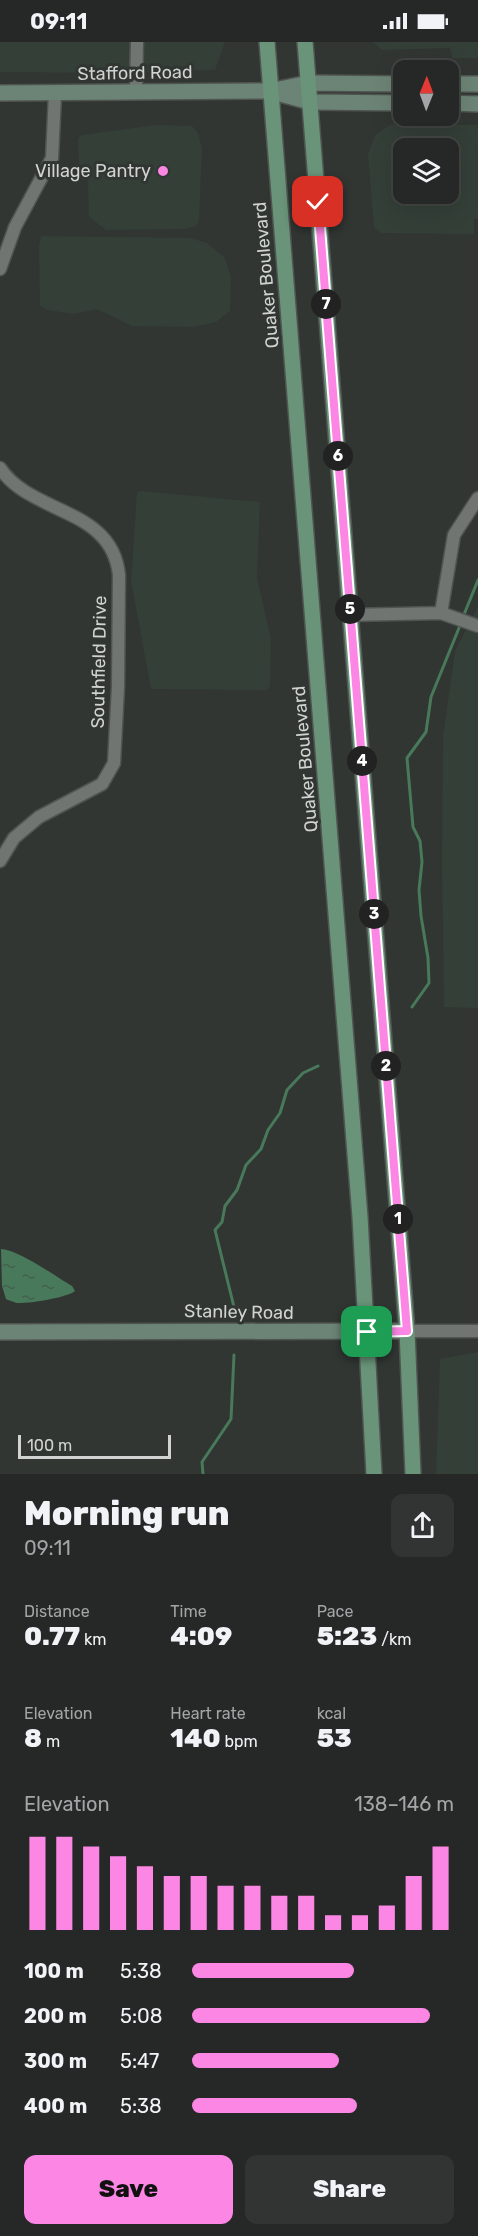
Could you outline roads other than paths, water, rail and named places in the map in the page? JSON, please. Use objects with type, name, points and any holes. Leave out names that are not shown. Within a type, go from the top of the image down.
[{"type":"main road","name":"Quaker Boulevard","points":[[267,42],[329,813],[367,1332],[374,1474]]},
{"type":"main road","points":[[305,42],[407,1331],[413,1474]]},
{"type":"street","points":[[136,93],[137,42]]},
{"type":"street","name":"Stafford Road","points":[[0,93],[270,91],[308,83],[393,84]]},
{"type":"street","points":[[459,84],[478,84]]},
{"type":"street","name":"Stafford Road","points":[[270,91],[310,102],[393,103]]},
{"type":"street","points":[[0,269],[15,227],[52,158],[55,94]]},
{"type":"street","points":[[459,103],[478,104]]},
{"type":"street","name":"Southfield Drive","points":[[0,468],[17,487],[81,519],[94,529],[111,549],[118,563],[119,596],[114,763],[102,784],[39,817],[14,838],[0,861]]},
{"type":"street","points":[[446,614],[454,535],[478,498]]},
{"type":"street","points":[[350,615],[446,614],[478,626]]},
{"type":"street","name":"Stanley Road","points":[[0,1332],[478,1331]]},
{"type":"water","points":[[1,1249],[9,1250],[37,1264],[72,1286],[75,1291],[29,1303],[16,1303],[6,1299],[2,1286]]},
{"type":"waterway","points":[[463,617],[478,580]]},
{"type":"waterway","points":[[412,1007],[429,983],[419,890],[422,862],[420,841],[413,827],[407,758],[426,732],[431,697],[461,623]]},
{"type":"waterway","points":[[234,1307],[215,1230],[222,1222],[225,1206],[237,1190],[246,1165],[261,1149],[268,1130],[280,1113],[287,1090],[303,1073],[318,1066]]},
{"type":"waterway","points":[[203,1474],[202,1462],[231,1419],[234,1355]]},
{"type":"place","name":"Village Pantry","points":[[163,171]]}]
